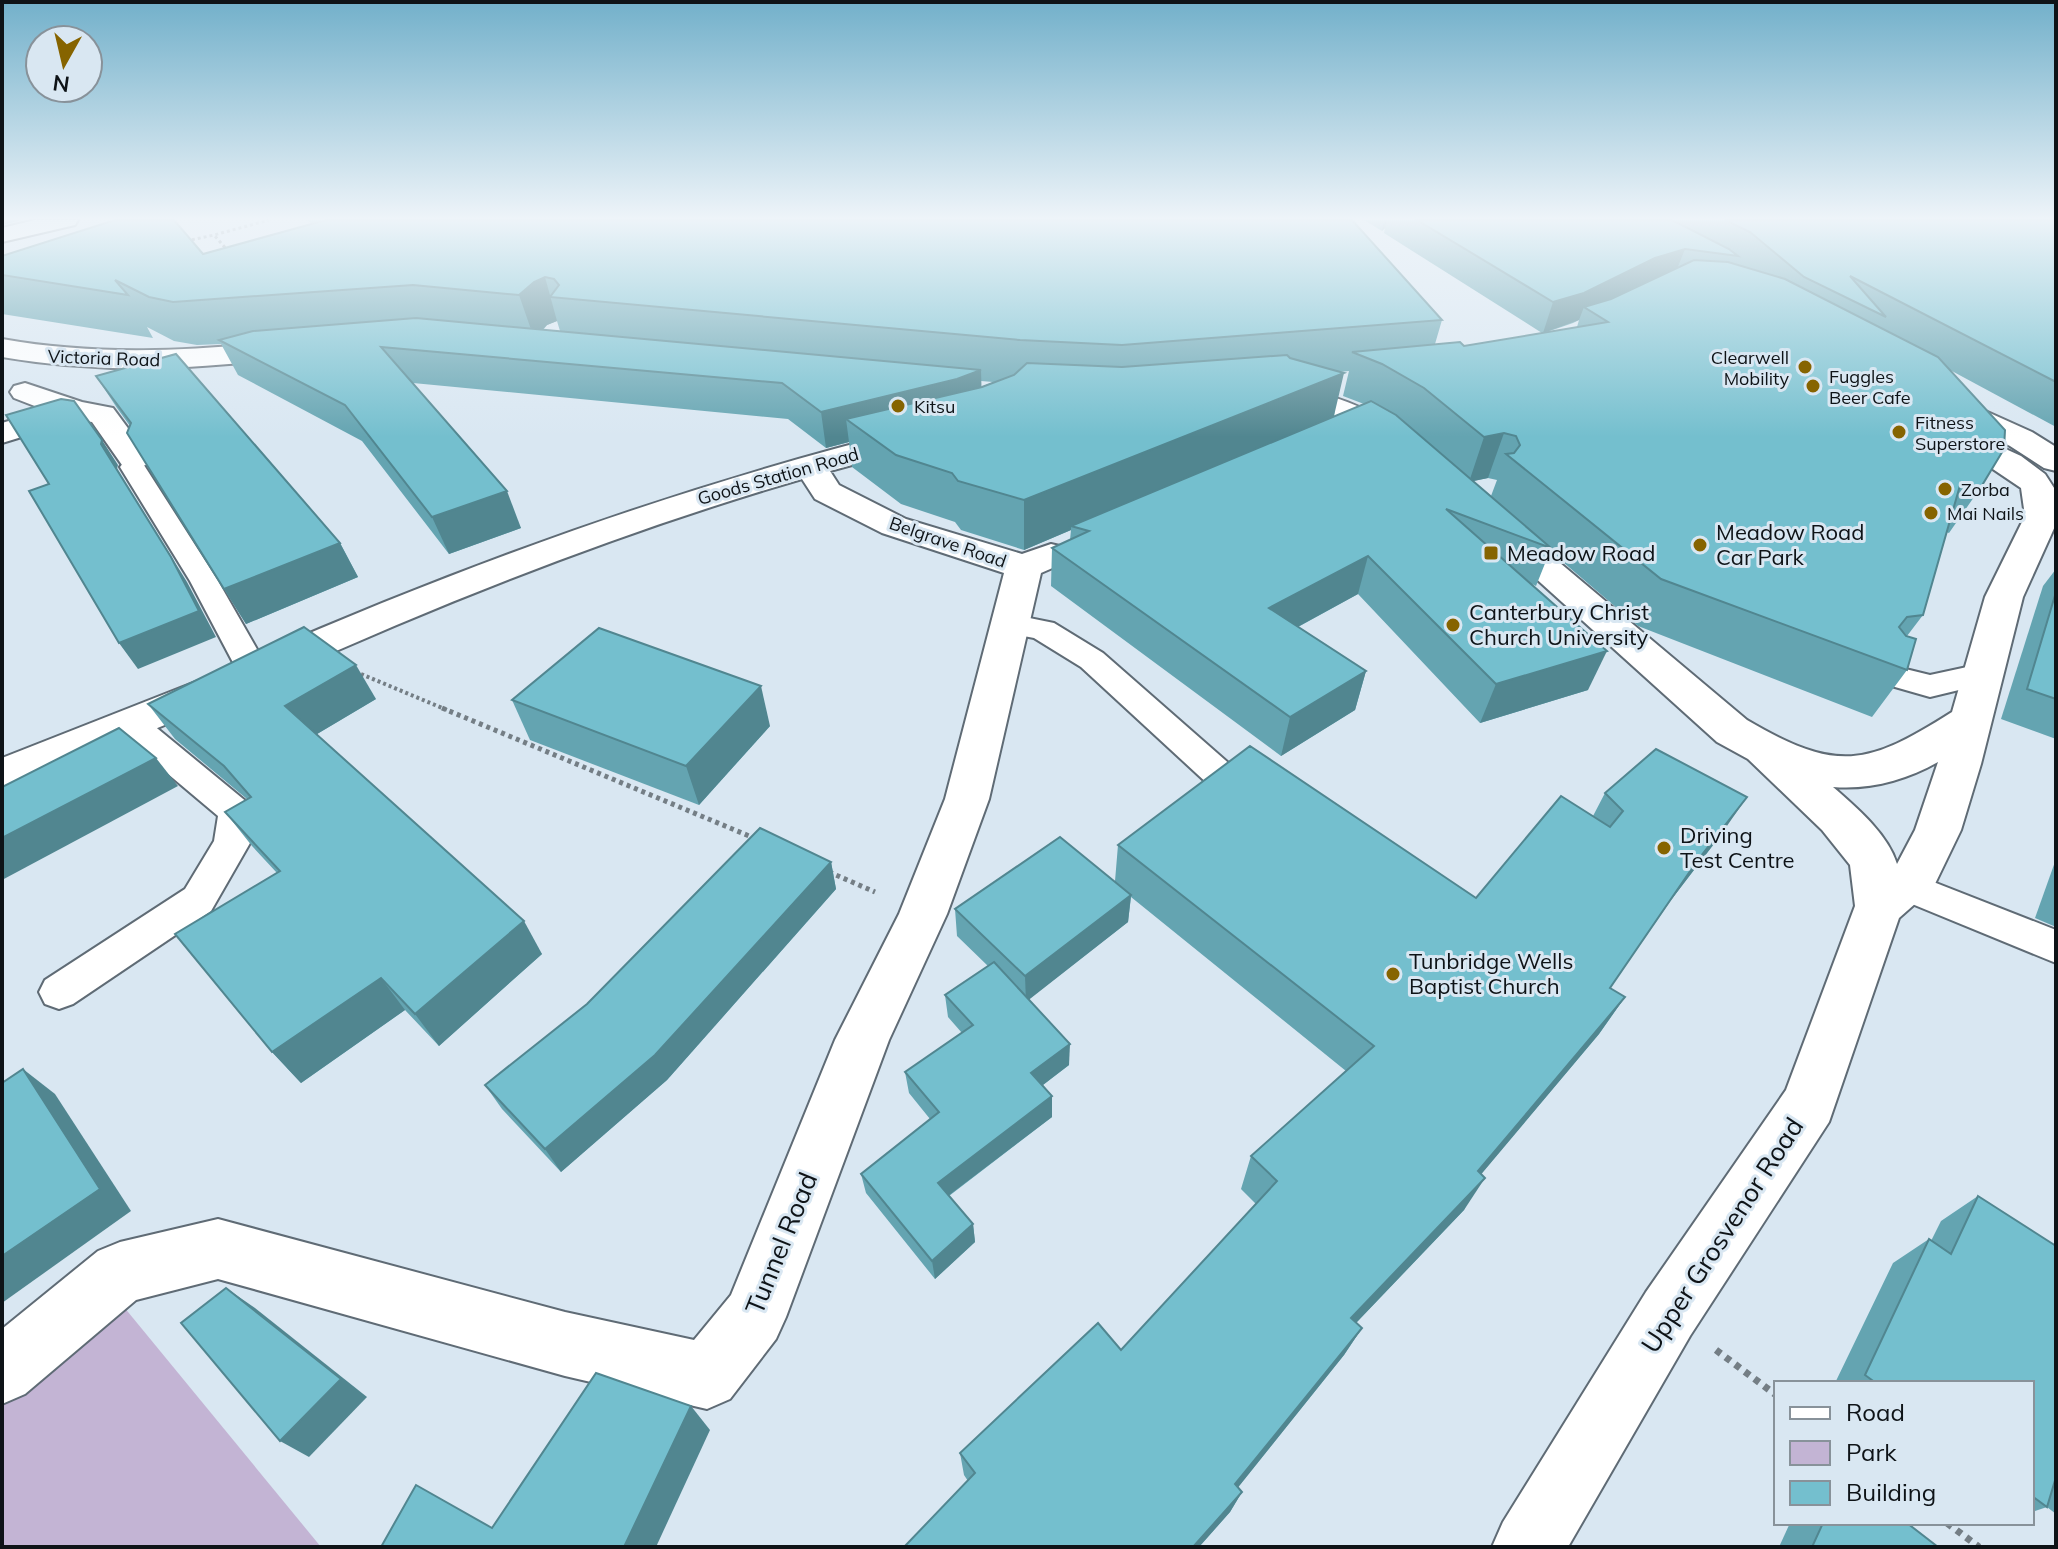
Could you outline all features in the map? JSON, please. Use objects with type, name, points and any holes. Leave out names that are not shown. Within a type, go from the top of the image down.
[{"type":"street","name":"Victoria Road","points":[[2,348],[47,357],[134,362],[307,348]]},
{"type":"street","points":[[1352,381],[1253,392],[1313,397],[1342,406],[1413,453],[1392,412],[1396,401]]},
{"type":"street","points":[[25,392],[75,410],[102,415],[133,462]]},
{"type":"street","name":"Upper Grosvenor Road","points":[[1528,1547],[1668,1314],[1809,1104],[1894,897],[1925,860],[1942,816],[2005,595],[2047,538],[2040,518],[2041,494],[2032,480],[1960,435],[1922,396],[2021,439]]},
{"type":"street","points":[[2,433],[75,410]]},
{"type":"street","points":[[1323,439],[1366,421]]},
{"type":"street","name":"Goods Station Road","points":[[2,776],[508,567],[660,510],[810,465],[941,431]]},
{"type":"street","points":[[2021,439],[2056,450]]},
{"type":"street","points":[[2021,439],[2056,461]]},
{"type":"street","name":"Belgrave Road","points":[[810,465],[827,492],[894,526],[1024,567],[1081,543]]},
{"type":"street","points":[[1471,504],[1679,687],[1732,731],[1765,752],[1795,765],[1825,771],[1877,769],[1912,756],[1969,721]]},
{"type":"street","name":"Tunnel Road","points":[[2,1371],[120,1273],[218,1249],[565,1344],[707,1376],[754,1317],[862,1040],[923,914],[967,799],[1024,567]]},
{"type":"street","name":"Upper Grosvenor Road","points":[[1765,752],[1838,818],[1873,860],[1894,897]]},
{"type":"lane","points":[[133,462],[254,672]]},
{"type":"lane","points":[[1010,624],[1043,630],[1092,660],[1221,776]]},
{"type":"lane","points":[[1885,674],[1930,686],[1981,675]]},
{"type":"lane","points":[[59,992],[198,900],[232,843],[236,812],[129,723]]},
{"type":"lane","points":[[1894,897],[2056,947]]},
{"type":"path","points":[[295,654],[336,663],[767,844]]},
{"type":"path","points":[[824,870],[923,914]]},
{"type":"path","points":[[1668,1314],[1774,1394]]},
{"type":"path","points":[[1950,1525],[1979,1547]]},
{"type":"green space","points":[[119,1301],[321,1547],[2,1547],[2,1401]]},
{"type":"building","points":[[140,292],[310,292],[173,302]]},
{"type":"building","points":[[490,292],[522,292],[519,295]]},
{"type":"building","points":[[554,292],[1417,292],[1442,320],[1122,345],[1020,340],[550,297]]},
{"type":"building","points":[[1537,292],[1585,292],[1584,293],[1553,302]]},
{"type":"building","points":[[1625,292],[1811,292],[1938,357],[2005,430],[2004,449],[1981,487],[1961,482],[1923,615],[1907,617],[1899,627],[1906,636],[1916,639],[1907,670],[1661,579],[1506,454],[1514,453],[1520,445],[1516,436],[1504,433],[1484,437],[1424,388],[1382,364],[1352,352],[1460,342],[1464,346],[1608,322],[1584,307]]},
{"type":"building","points":[[1835,292],[1864,292],[1886,317]]},
{"type":"building","points":[[1882,292],[2056,292],[2056,382]]},
{"type":"building","points":[[416,318],[981,370],[957,379],[821,412],[782,383],[381,347],[507,491],[432,517],[345,405],[219,340],[253,331]]},
{"type":"building","points":[[176,354],[340,543],[224,589],[127,433],[131,423],[96,376]]},
{"type":"building","points":[[1287,355],[1344,373],[1024,500],[958,481],[952,473],[896,455],[846,419],[982,387],[1014,375],[1027,363],[1122,367]]},
{"type":"building","points":[[61,399],[74,401],[102,440],[101,444],[171,557],[199,611],[119,643],[29,491],[49,484],[6,415]]},
{"type":"building","points":[[1371,401],[1396,415],[1551,548],[1446,509],[1607,651],[1496,684],[1368,556],[1269,608],[1366,671],[1290,717],[1052,548],[1089,531],[1071,526]]},
{"type":"building","points":[[2056,592],[2056,699],[2027,689]]},
{"type":"building","points":[[304,627],[356,665],[285,706],[524,921],[415,1014],[381,978],[272,1052],[175,934],[280,871],[225,812],[251,797],[224,766],[148,704]]},
{"type":"building","points":[[599,628],[761,686],[686,766],[512,700]]},
{"type":"building","points":[[119,728],[156,758],[2,838],[2,787]]},
{"type":"building","points":[[1250,746],[1476,898],[1561,796],[1610,827],[1623,811],[1605,793],[1656,749],[1747,797],[1697,861],[1610,988],[1625,997],[1478,1171],[1485,1178],[1351,1318],[1362,1328],[1235,1484],[1242,1492],[1193,1547],[904,1547],[975,1473],[960,1453],[1098,1323],[1121,1350],[1277,1181],[1251,1156],[1374,1046],[1118,845]]},
{"type":"building","points":[[760,828],[831,862],[655,1055],[545,1149],[485,1085],[587,1004]]},
{"type":"building","points":[[1060,837],[1131,895],[1025,976],[955,909]]},
{"type":"building","points":[[994,962],[1070,1044],[1031,1073],[1052,1096],[938,1183],[973,1224],[932,1261],[861,1174],[939,1112],[905,1072],[973,1025],[945,995]]},
{"type":"building","points":[[23,1069],[100,1189],[2,1256],[2,1083]]},
{"type":"building","points":[[1978,1196],[2056,1246],[2056,1477],[2047,1507],[2034,1497],[2034,1381],[1873,1381],[1865,1375],[1929,1239],[1951,1254]]},
{"type":"building","points":[[226,1288],[341,1379],[280,1441],[181,1323]]},
{"type":"building","points":[[596,1373],[691,1406],[624,1547],[381,1547],[416,1485],[492,1528]]},
{"type":"building","points":[[1822,1525],[1910,1525],[1938,1547],[1812,1547]]},
{"type":"place","name":"Clearwell Mobility","points":[[1805,367]]},
{"type":"place","name":"Fuggles Beer Cafe","points":[[1813,386]]},
{"type":"place","name":"Kitsu","points":[[898,406]]},
{"type":"place","name":"Fitness Superstore","points":[[1899,432]]},
{"type":"place","name":"Zorba","points":[[1945,489]]},
{"type":"place","name":"Mai Nails","points":[[1931,513]]},
{"type":"place","name":"Meadow Road Car Park","points":[[1700,545]]},
{"type":"place","name":"Meadow Road","points":[[1491,553]]},
{"type":"place","name":"Canterbury Christ Church University","points":[[1453,625]]},
{"type":"place","name":"Driving Test Centre","points":[[1664,848]]},
{"type":"place","name":"Tunbridge Wells Baptist Church","points":[[1393,974]]}]
